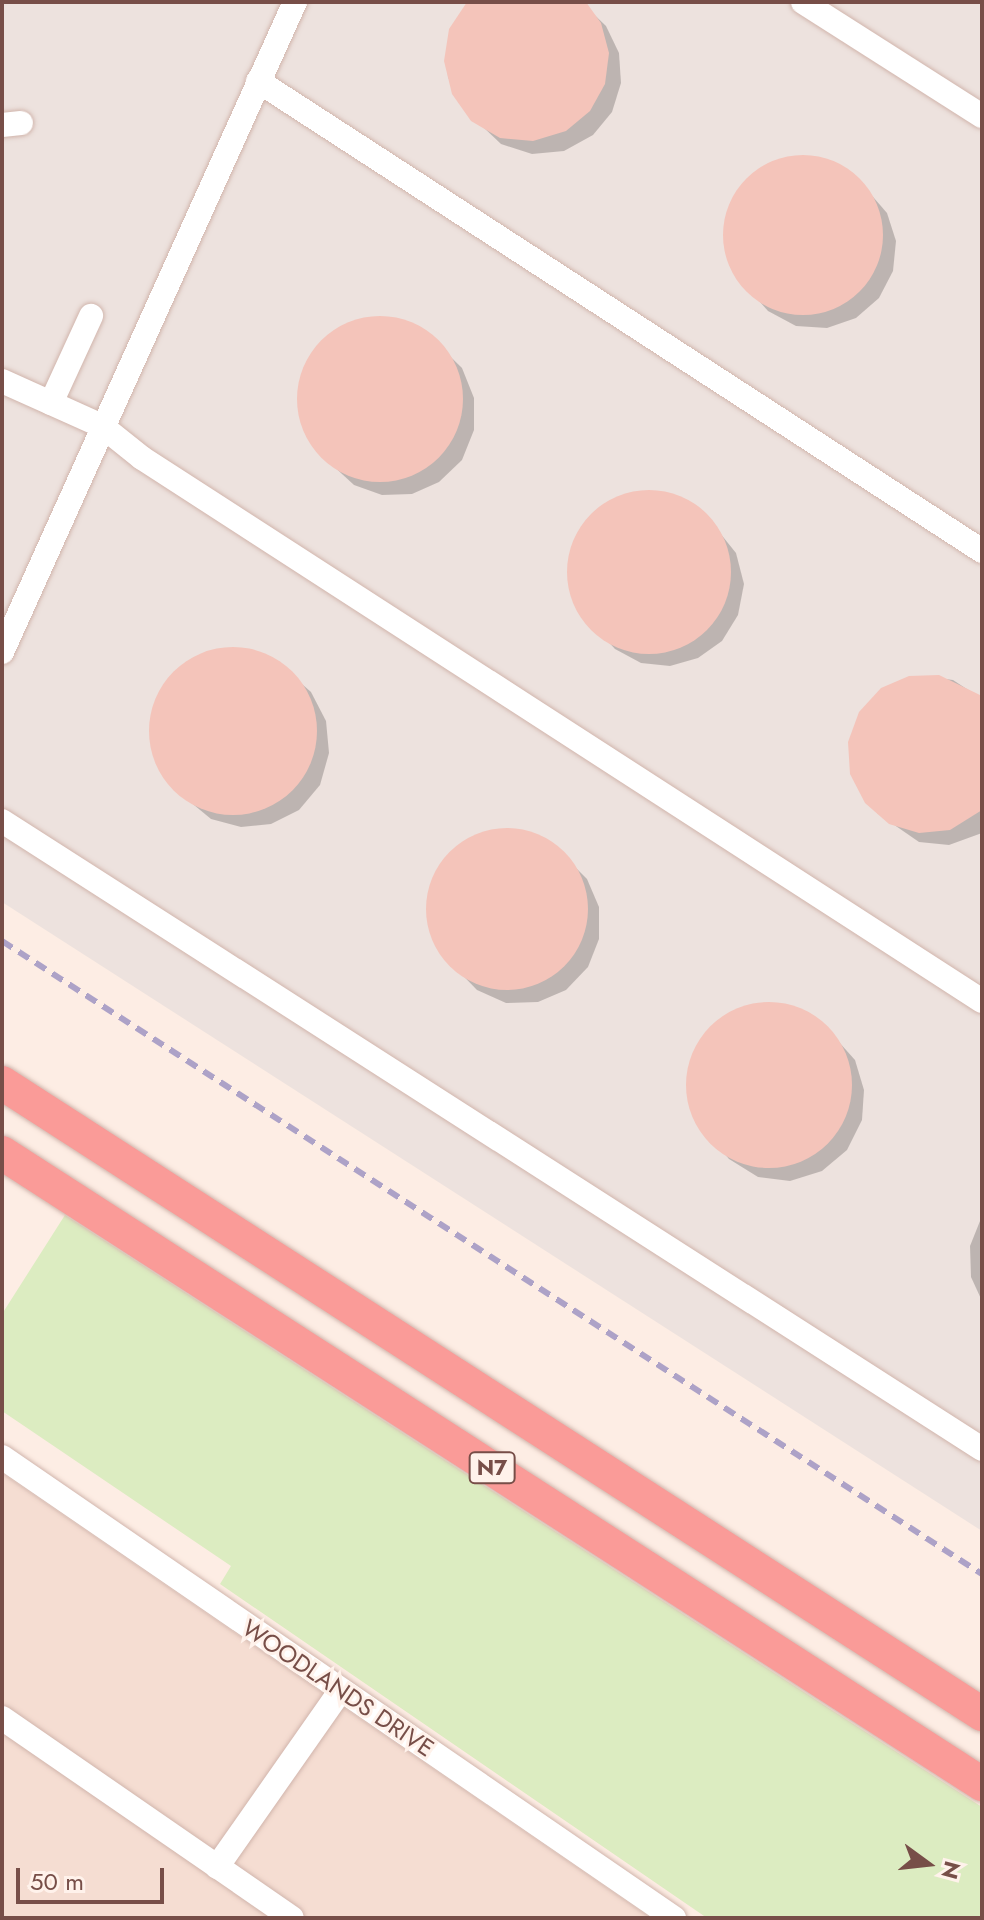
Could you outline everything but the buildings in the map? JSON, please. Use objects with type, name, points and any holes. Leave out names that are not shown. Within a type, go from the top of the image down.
[{"type":"highway","name":"N7","points":[[2,1083],[982,1714]]},
{"type":"highway","name":"N7","points":[[2,1153],[982,1784]]},
{"type":"street","points":[[2,652],[295,2]]},
{"type":"street","points":[[803,2],[982,116]]},
{"type":"street","points":[[258,81],[982,551]]},
{"type":"street","points":[[51,403],[91,316]]},
{"type":"street","points":[[2,381],[102,426],[142,458],[982,1001]]},
{"type":"street","points":[[2,821],[982,1449]]},
{"type":"street","name":"WOODLANDS DRIVE","points":[[2,1457],[674,1918]]},
{"type":"street","points":[[217,1867],[341,1690]]},
{"type":"street","points":[[2,1718],[292,1918]]},
{"type":"shaded area","points":[[2,2],[982,2],[982,1531],[2,902]]},
{"type":"shaded area","points":[[2,1473],[651,1918],[2,1918]]},
{"type":"green space","points":[[65,1215],[982,1807],[982,1918],[707,1918],[220,1584],[231,1566],[2,1411],[2,1314]]},
{"type":"railway","points":[[2,941],[982,1574]]}]
